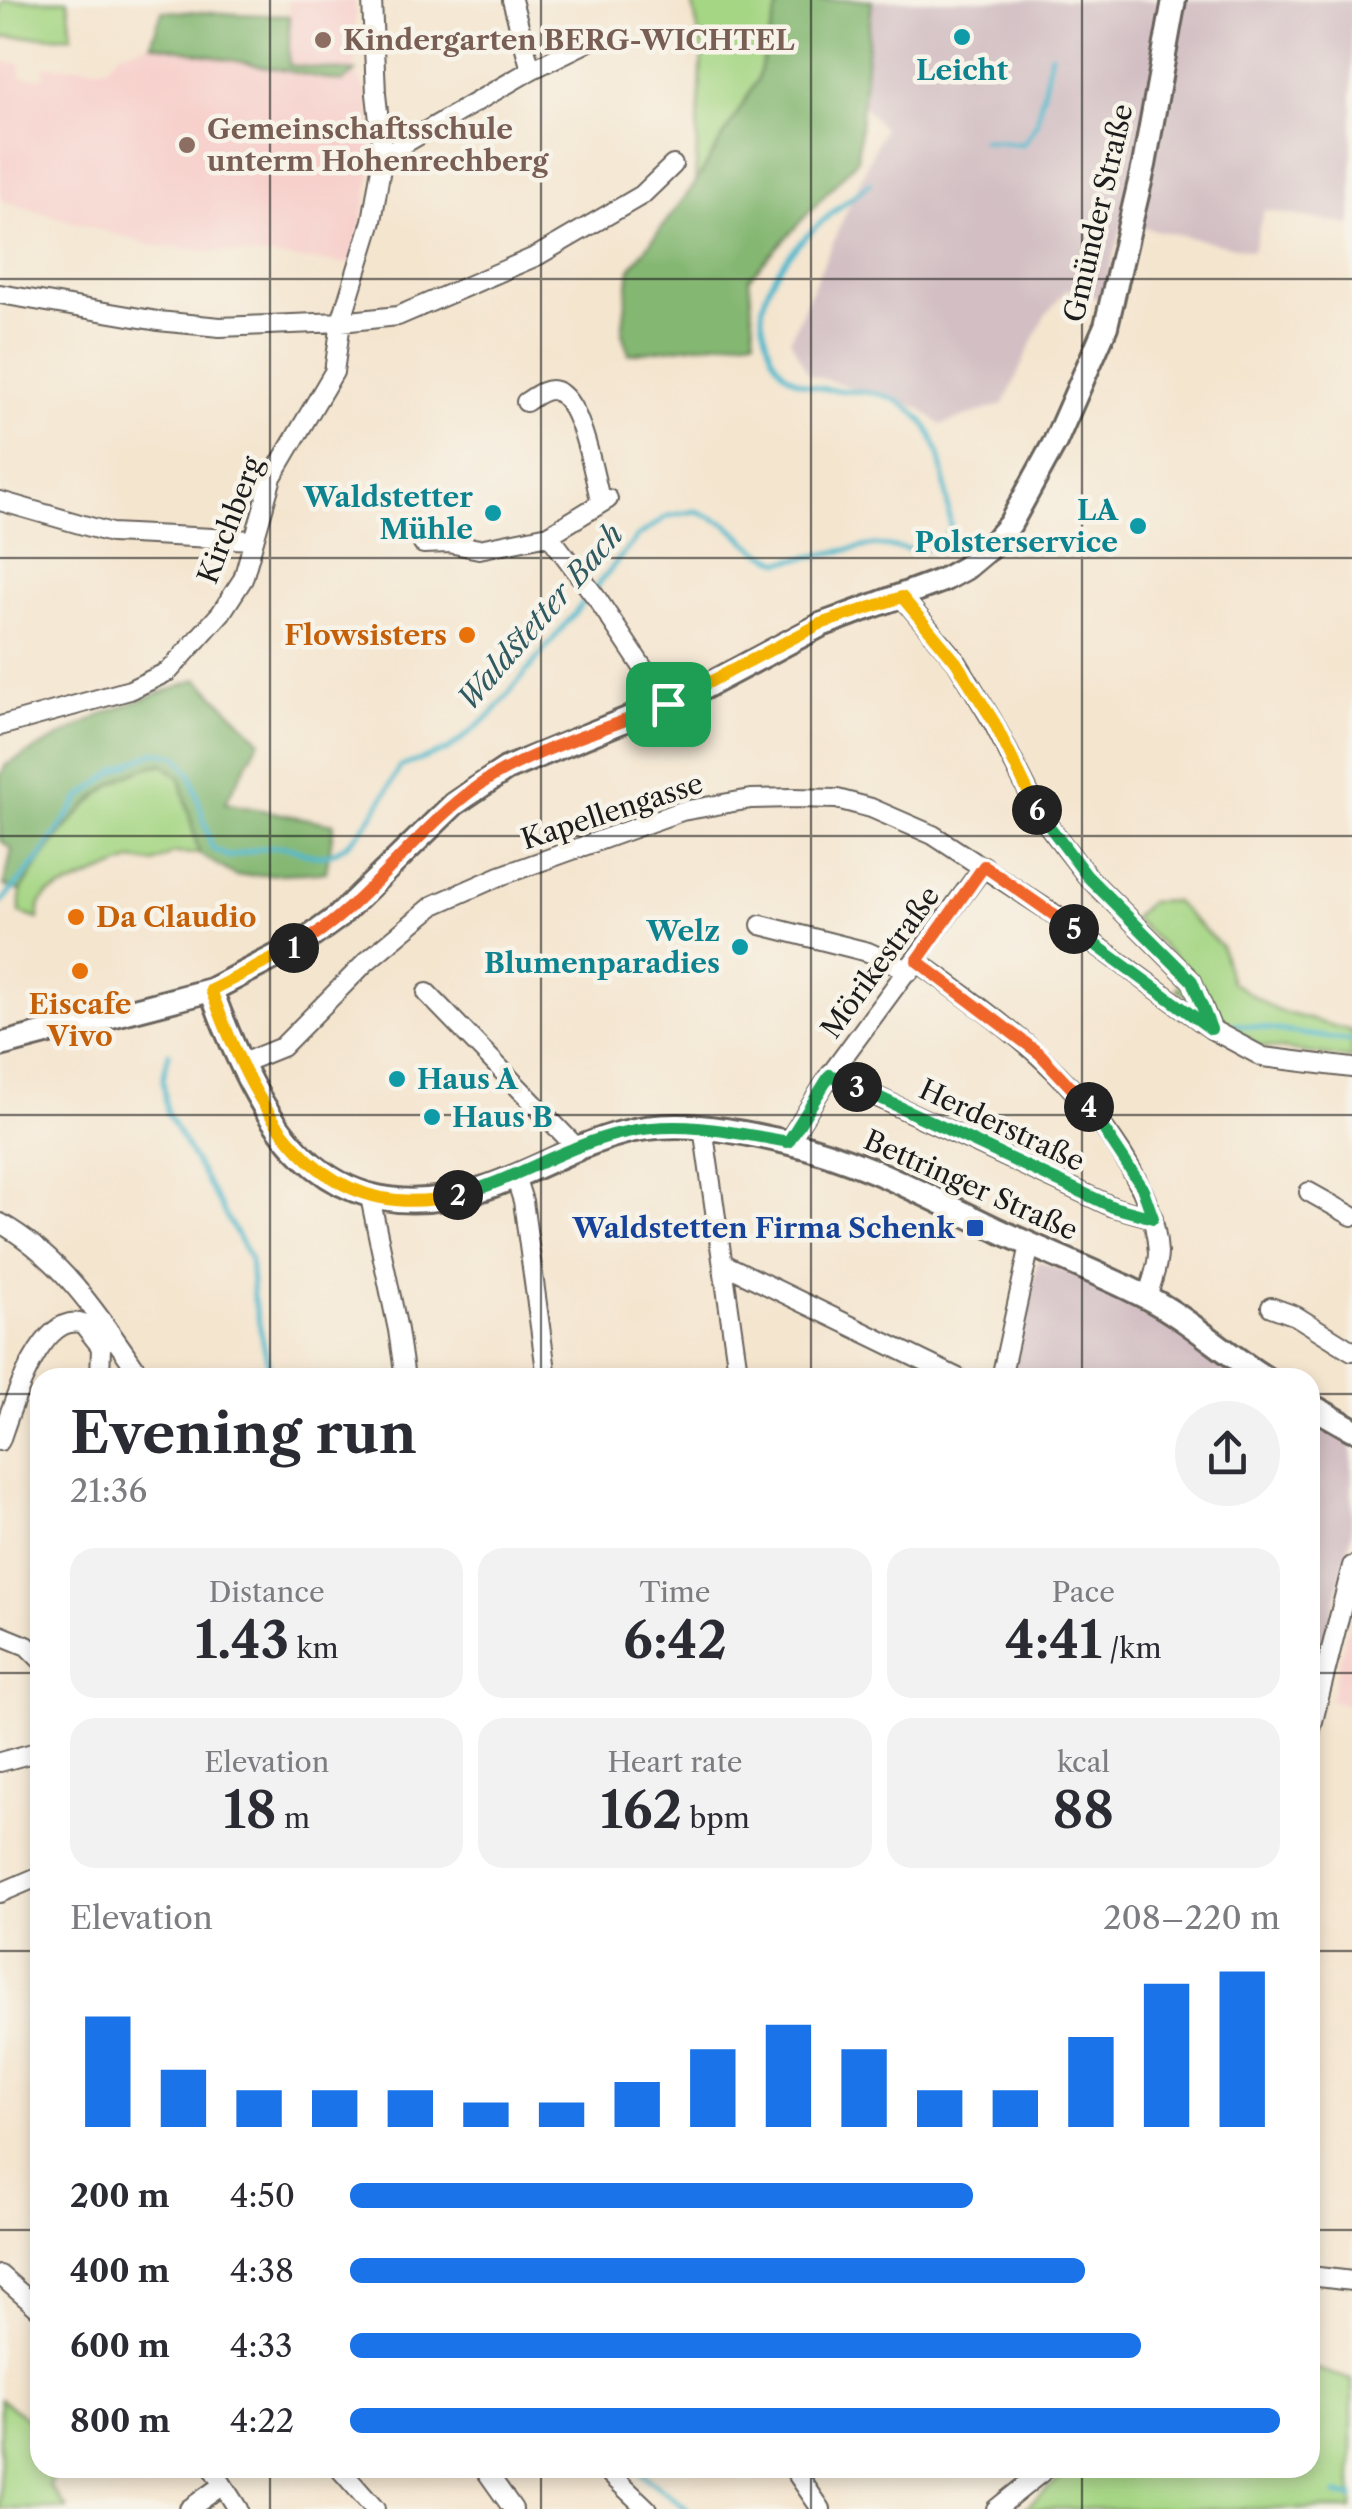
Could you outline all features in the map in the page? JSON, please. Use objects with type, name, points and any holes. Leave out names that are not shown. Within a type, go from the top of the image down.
[{"type":"street","name":"Kirchberg","points":[[0,726],[130,690],[169,671],[243,579],[272,477],[334,372],[341,322],[372,221],[383,156],[372,0]]},
{"type":"street","points":[[512,0],[530,70]]},
{"type":"street","name":"Gmünder Straße","points":[[0,1045],[211,990],[291,950],[338,917],[454,804],[506,769],[668,704],[820,624],[902,597],[965,568],[990,546],[1010,524],[1056,442],[1094,358],[1118,280],[1144,166],[1174,0]]},
{"type":"street","points":[[383,156],[530,70],[588,42]]},
{"type":"street","points":[[0,294],[158,321],[220,327],[398,316],[520,264],[642,195],[673,165]]},
{"type":"street","points":[[423,544],[479,548],[548,535],[605,500],[582,429],[569,403],[558,391],[548,390],[526,402]]},
{"type":"street","points":[[0,502],[112,533],[252,540]]},
{"type":"street","points":[[548,535],[598,600],[668,704]]},
{"type":"street","points":[[902,597],[956,662],[994,722],[1040,816],[1087,876],[1192,981],[1211,1029]]},
{"type":"street","name":"Kapellengasse","points":[[240,1064],[282,1046],[367,961],[434,905],[500,876],[682,811],[751,800],[836,799],[871,808],[920,830],[984,866],[1211,1029],[1263,1057],[1352,1068]]},
{"type":"street","name":"Mörikestraße","points":[[788,1142],[830,1075],[984,866]]},
{"type":"street","points":[[761,926],[913,966],[999,1020],[1040,1054],[1108,1132],[1142,1187],[1153,1218],[1158,1257],[1147,1297]]},
{"type":"street","name":"Bettringer Straße","points":[[211,990],[240,1064],[277,1126],[331,1180],[370,1198],[441,1199],[515,1176],[623,1132],[702,1128],[788,1142],[876,1172],[1147,1297],[1250,1368]]},
{"type":"street","points":[[427,993],[578,1149]]},
{"type":"street","name":"Herderstraße","points":[[830,1075],[1113,1207],[1153,1218]]},
{"type":"street","points":[[702,1128],[737,1368]]},
{"type":"street","points":[[515,1176],[523,1201],[546,1368]]},
{"type":"street","points":[[1309,1192],[1352,1216]]},
{"type":"street","points":[[370,1198],[403,1368]]},
{"type":"street","points":[[0,1223],[62,1272],[105,1340],[101,1368]]},
{"type":"street","points":[[1003,1368],[1030,1245]]},
{"type":"street","points":[[724,1264],[937,1368]]},
{"type":"street","points":[[1271,1307],[1296,1316],[1352,1351]]},
{"type":"street","points":[[0,1441],[4,1413],[57,1327],[67,1322],[82,1324],[105,1340],[132,1368]]},
{"type":"street","points":[[1320,1411],[1352,1429]]},
{"type":"street","points":[[1320,1693],[1352,1566]]},
{"type":"street","points":[[0,1635],[30,1648]]},
{"type":"street","points":[[0,1762],[30,1754]]},
{"type":"street","points":[[0,1893],[30,1880]]},
{"type":"street","points":[[0,2275],[30,2301]]},
{"type":"street","points":[[1320,2277],[1352,2281]]},
{"type":"street","points":[[217,2478],[238,2509]]},
{"type":"street","points":[[348,2478],[374,2509]]},
{"type":"street","points":[[491,2478],[513,2509]]},
{"type":"street","points":[[614,2478],[647,2509]]},
{"type":"street","points":[[800,2478],[821,2509]]},
{"type":"street","points":[[996,2509],[1035,2478]]},
{"type":"street","points":[[189,2509],[221,2486]]},
{"type":"shaded area","name":"Gemeinschaftsschule unterm Hohenrechberg","points":[[288,0],[355,0],[356,73],[368,97],[375,158],[352,264],[154,246],[0,200],[0,62],[20,63],[21,77],[44,77],[44,66],[107,67],[120,52],[151,44],[162,11],[288,16]]},
{"type":"shaded area","points":[[872,0],[1352,0],[1352,225],[1264,210],[1253,251],[1123,223],[1101,299],[1067,289],[1044,317],[1004,404],[941,425],[920,408],[808,374],[790,339],[883,129],[862,104]]},
{"type":"shaded area","points":[[1038,1261],[1143,1301],[1239,1368],[1011,1368]]},
{"type":"shaded area","points":[[1320,1421],[1352,1438],[1352,1531],[1320,1661]]},
{"type":"shaded area","points":[[1352,1609],[1352,1706],[1330,1700]]},
{"type":"green space","points":[[4,0],[68,0],[72,36],[0,37],[0,7]]},
{"type":"green space","points":[[692,0],[780,0],[757,81],[695,184],[702,51]]},
{"type":"green space","points":[[780,0],[872,0],[857,160],[749,278],[755,338],[629,354],[622,333],[630,269],[695,184],[757,81]]},
{"type":"green space","points":[[162,11],[289,16],[289,65],[356,72],[342,82],[151,44]]},
{"type":"green space","points":[[198,679],[260,740],[225,803],[334,824],[326,872],[236,876],[199,854],[180,778],[163,764],[140,770],[98,795],[63,831],[21,891],[4,886],[12,849],[0,840],[0,776],[6,765],[105,713]]},
{"type":"green space","points":[[163,764],[180,778],[199,854],[174,853],[154,863],[133,860],[48,894],[40,904],[38,919],[20,913],[20,895],[28,878],[76,817],[119,780]]},
{"type":"green space","points":[[1174,901],[1221,946],[1231,982],[1276,1010],[1352,1031],[1352,1059],[1259,1046],[1176,989],[1192,974],[1133,918],[1149,902]]},
{"type":"green space","points":[[1320,2370],[1352,2380],[1352,2509],[1024,2509],[1060,2478],[1320,2478]]},
{"type":"green space","points":[[0,2399],[30,2421],[30,2478],[54,2478],[49,2485],[67,2509],[0,2509]]},
{"type":"waterway","name":"Waldstetter Bach","points":[[982,140],[1023,144],[1036,125],[1051,54]]},
{"type":"waterway","name":"Waldstetter Bach","points":[[0,904],[40,858],[80,798],[115,771],[155,752],[177,756],[191,775],[212,848],[229,857],[276,847],[315,856],[343,847],[367,823],[400,767],[448,750],[491,715],[637,537],[668,516],[697,511],[726,524],[757,550],[781,562],[874,545],[916,550],[936,547],[951,528],[939,455],[920,418],[892,398],[820,388],[791,377],[772,355],[762,318],[765,298],[785,259],[818,225],[870,183]]},
{"type":"waterway","points":[[1235,1024],[1352,1041]]},
{"type":"waterway","points":[[169,1053],[163,1079],[167,1113],[250,1258],[253,1296],[269,1368]]},
{"type":"waterway","points":[[647,2478],[687,2509]]},
{"type":"waterway","points":[[1337,2494],[1352,2497]]},
{"type":"place","name":"Leicht","points":[[962,37]]},
{"type":"place","name":"Kindergarten BERG-WICHTEL","points":[[323,40]]},
{"type":"place","name":"Gemeinschaftsschule unterm Hohenrechberg","points":[[187,145]]},
{"type":"place","name":"Waldstetter Mühle","points":[[493,513]]},
{"type":"place","name":"LA Polsterservice","points":[[1138,526]]},
{"type":"place","name":"Flowsisters","points":[[467,635]]},
{"type":"place","name":"Da Claudio","points":[[76,917]]},
{"type":"place","name":"Welz Blumenparadies","points":[[740,947]]},
{"type":"place","name":"Eiscafe Vivo","points":[[80,971]]},
{"type":"place","name":"Haus A","points":[[397,1079]]},
{"type":"place","name":"Haus B","points":[[432,1117]]},
{"type":"place","name":"Waldstetten Firma Schenk","points":[[975,1228]]},
{"type":"route","points":[[902,597],[956,662],[994,722],[1040,816],[1087,876],[1192,981],[1211,1029],[984,866],[917,961],[999,1020],[1076,1091],[1108,1132],[1142,1187],[1153,1218],[1113,1207],[830,1075],[788,1142],[702,1128],[623,1132],[482,1189],[441,1199],[370,1198],[331,1180],[308,1160],[277,1126],[259,1098],[228,1037],[211,990],[302,943],[338,917],[454,804],[480,785],[506,769],[668,704],[820,624],[902,597]]}]
